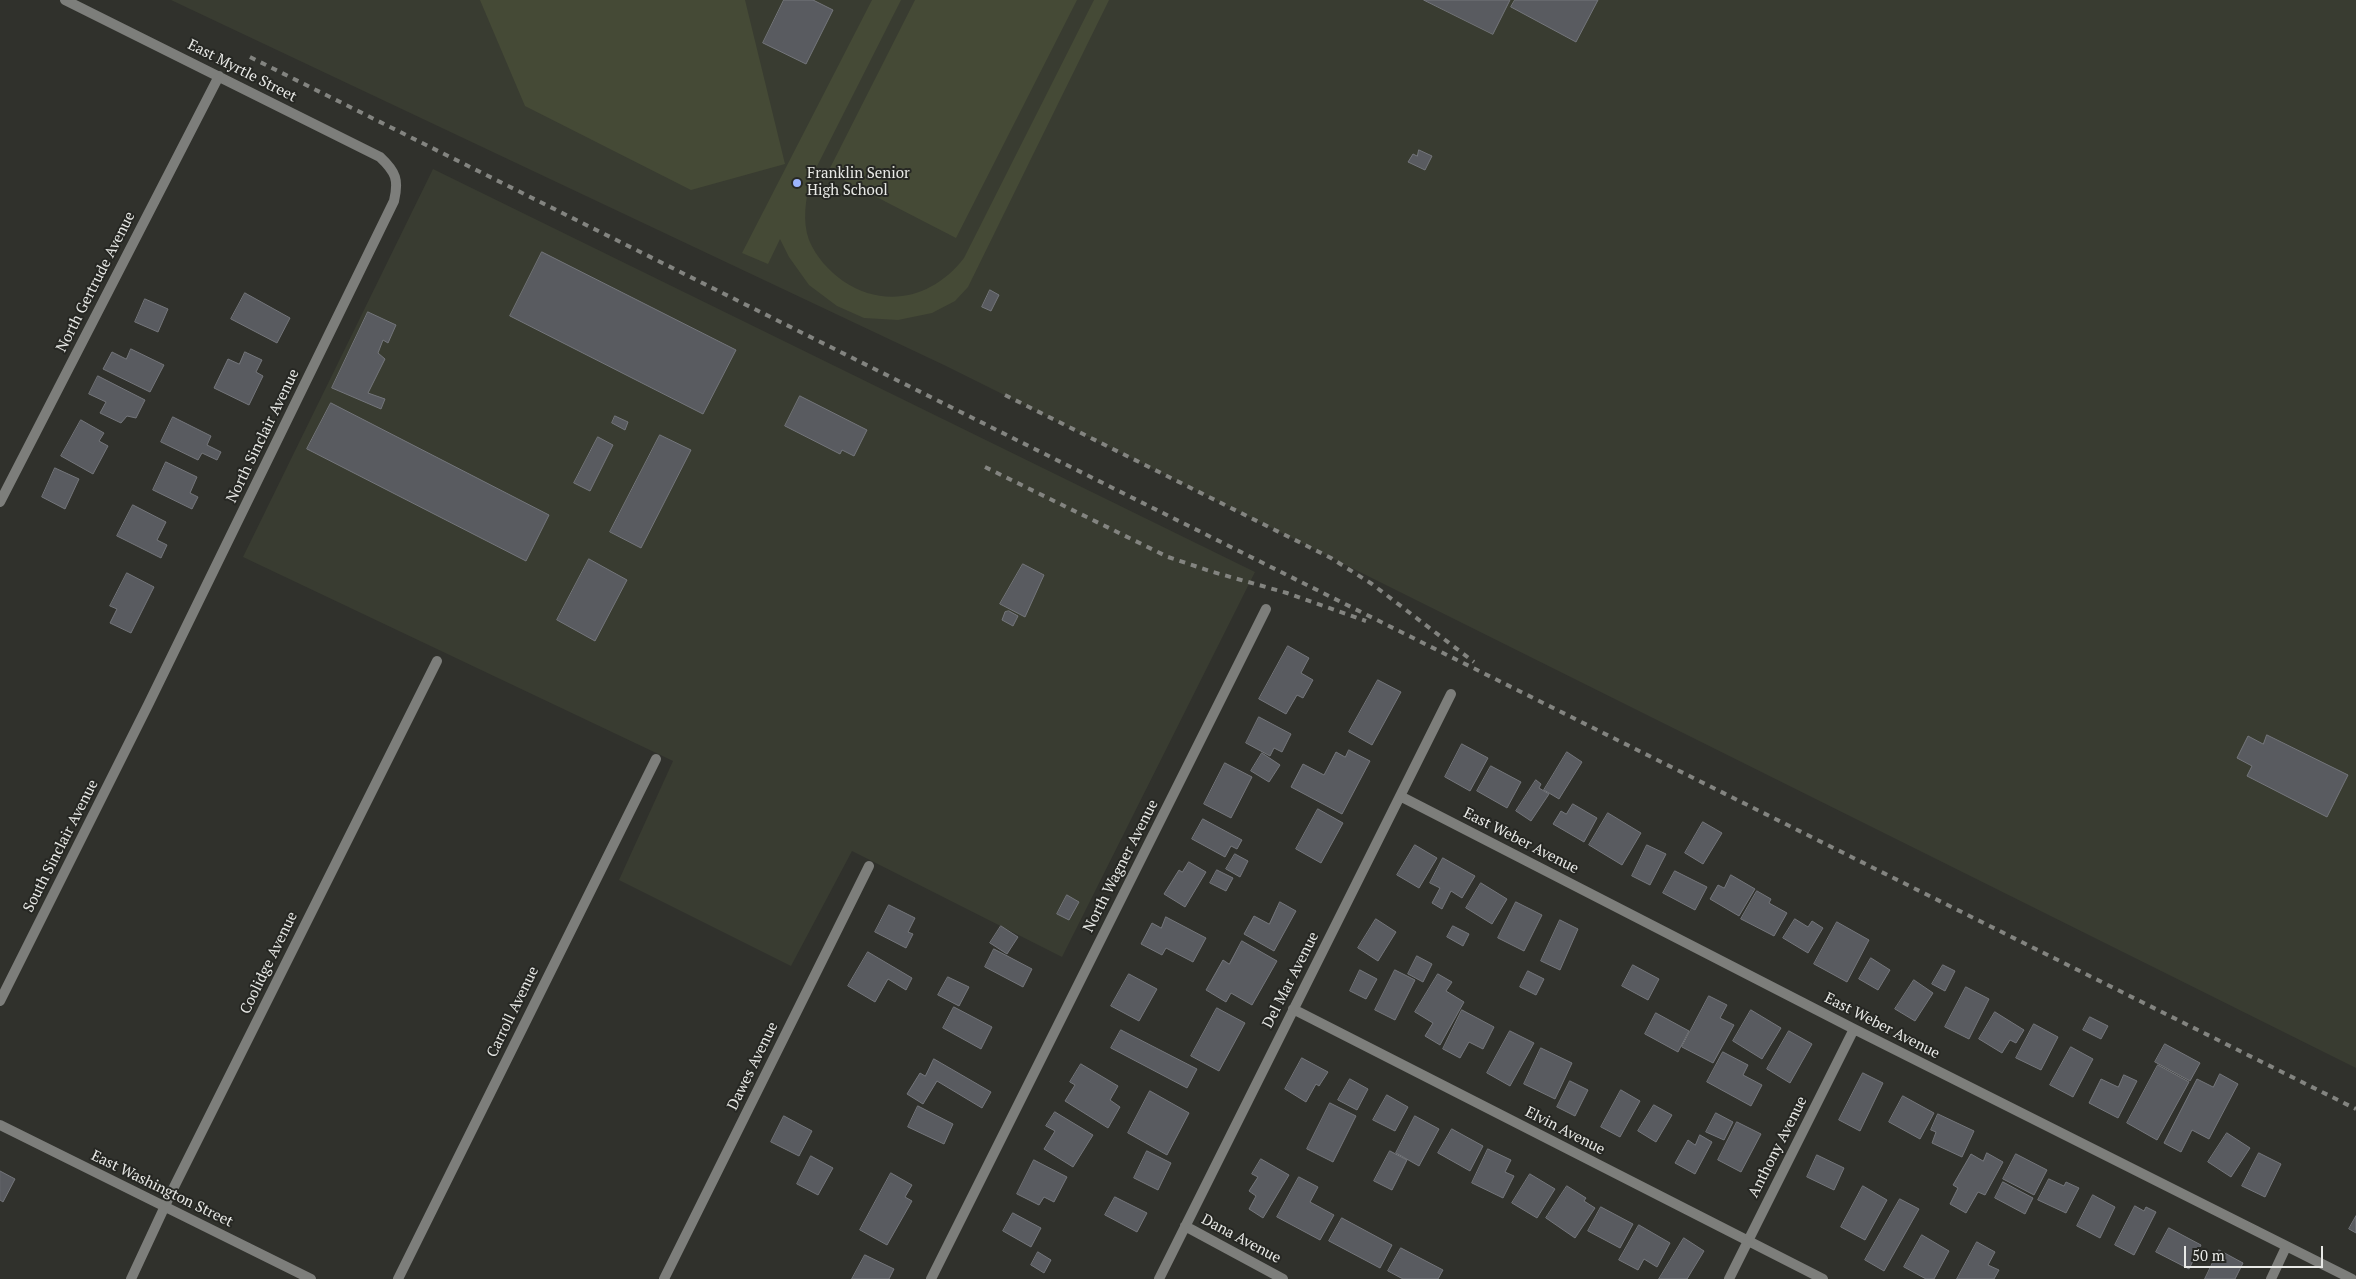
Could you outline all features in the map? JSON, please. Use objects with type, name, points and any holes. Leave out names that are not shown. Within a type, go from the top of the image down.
[{"type":"street","name":"East Myrtle Street","points":[[65,0],[380,158],[392,168],[396,178]]},
{"type":"street","name":"North Gertrude Avenue","points":[[0,502],[219,76]]},
{"type":"street","name":"North Sinclair Avenue","points":[[148,706],[394,201],[396,178]]},
{"type":"street","name":"North Wagner Avenue","points":[[931,1279],[1266,610]]},
{"type":"street","name":"Coolidge Avenue","points":[[131,1279],[436,661]]},
{"type":"street","name":"Del Mar Avenue","points":[[1158,1279],[1451,694]]},
{"type":"street","name":"South Sinclair Avenue","points":[[0,1001],[148,706]]},
{"type":"street","name":"Carroll Avenue","points":[[398,1279],[656,759]]},
{"type":"street","name":"East Weber Avenue","points":[[1400,796],[1854,1029],[2352,1279]]},
{"type":"street","name":"Dawes Avenue","points":[[664,1279],[869,866]]},
{"type":"street","name":"Elvin Avenue","points":[[1294,1009],[1823,1279]]},
{"type":"street","name":"Anthony Avenue","points":[[1729,1279],[1854,1029]]},
{"type":"street","name":"East Washington Street","points":[[0,1125],[310,1279]]},
{"type":"street","name":"Dana Avenue","points":[[1185,1226],[1283,1279]]},
{"type":"street","points":[[2271,1279],[2286,1247]]},
{"type":"shaded area","points":[[171,0],[2356,0],[2356,1068],[946,366]]},
{"type":"shaded area","points":[[433,169],[1255,572],[1062,957],[852,851],[791,966],[619,880],[673,761],[243,557]]},
{"type":"green space","points":[[480,0],[745,0],[785,164],[691,190],[525,106]]},
{"type":"green space","points":[[872,0],[901,0],[810,180],[805,218],[809,240],[815,252],[828,268],[843,281],[859,290],[892,297],[924,290],[952,271],[964,258],[1094,0],[1109,0],[968,287],[955,301],[932,313],[898,320],[864,318],[837,306],[809,285],[789,257],[780,239],[768,264],[742,253]]},
{"type":"green space","points":[[915,0],[1077,0],[956,238],[828,172]]},
{"type":"building","points":[[784,0],[813,0],[833,10],[806,64],[763,43]]},
{"type":"building","points":[[1424,0],[1510,0],[1493,34]]},
{"type":"building","points":[[1515,0],[1598,0],[1576,42],[1511,7]]},
{"type":"building","points":[[1419,150],[1432,156],[1425,170],[1408,162],[1413,154],[1417,156]]},
{"type":"building","points":[[542,252],[736,350],[703,414],[510,316]]},
{"type":"building","points":[[990,290],[999,295],[991,311],[982,307]]},
{"type":"building","points":[[245,293],[290,318],[277,343],[231,319]]},
{"type":"building","points":[[145,299],[168,309],[158,332],[135,322]]},
{"type":"building","points":[[368,312],[396,325],[388,343],[383,340],[378,353],[385,359],[368,393],[385,399],[381,409],[332,388]]},
{"type":"building","points":[[131,349],[164,365],[150,392],[103,369],[112,352],[126,359]]},
{"type":"building","points":[[245,352],[262,360],[256,372],[263,376],[249,405],[214,388],[228,359],[239,364]]},
{"type":"building","points":[[98,376],[145,400],[136,418],[127,416],[121,423],[100,413],[106,402],[89,394]]},
{"type":"building","points":[[800,396],[867,430],[854,456],[842,450],[840,454],[785,426]]},
{"type":"building","points":[[331,403],[549,515],[526,561],[307,449]]},
{"type":"building","points":[[615,416],[628,422],[625,430],[612,423]]},
{"type":"building","points":[[173,417],[211,436],[207,445],[221,452],[217,460],[202,453],[198,460],[161,442]]},
{"type":"building","points":[[81,420],[104,433],[99,441],[108,446],[93,474],[61,456]]},
{"type":"building","points":[[660,435],[691,450],[641,548],[610,532]]},
{"type":"building","points":[[598,437],[613,445],[590,491],[574,483]]},
{"type":"building","points":[[166,462],[197,477],[190,493],[198,497],[192,509],[153,490]]},
{"type":"building","points":[[55,468],[79,479],[65,509],[42,497]]},
{"type":"building","points":[[133,505],[166,522],[157,540],[167,545],[161,558],[117,536]]},
{"type":"building","points":[[589,559],[627,580],[595,641],[557,620]]},
{"type":"building","points":[[1023,564],[1044,575],[1025,617],[1000,604]]},
{"type":"building","points":[[127,573],[154,587],[131,633],[110,623],[117,609],[110,606]]},
{"type":"building","points":[[1009,611],[1018,616],[1013,626],[1002,620],[1005,612]]},
{"type":"building","points":[[1288,646],[1309,658],[1301,673],[1313,680],[1303,698],[1297,695],[1286,714],[1259,699]]},
{"type":"building","points":[[1378,680],[1401,692],[1372,745],[1349,732]]},
{"type":"building","points":[[1259,717],[1291,734],[1282,752],[1274,748],[1270,756],[1246,743]]},
{"type":"building","points":[[2267,735],[2348,775],[2327,817],[2247,776],[2252,766],[2237,758],[2248,736],[2263,744]]},
{"type":"building","points":[[1462,744],[1488,758],[1470,791],[1445,777]]},
{"type":"building","points":[[1349,750],[1370,761],[1342,814],[1291,787],[1303,764],[1324,775],[1336,752],[1345,757]]},
{"type":"building","points":[[1567,752],[1582,762],[1559,799],[1544,790]]},
{"type":"building","points":[[1262,753],[1280,765],[1269,782],[1251,771]]},
{"type":"building","points":[[1225,763],[1252,777],[1231,818],[1204,804]]},
{"type":"building","points":[[1491,766],[1521,782],[1507,808],[1477,791]]},
{"type":"building","points":[[1536,780],[1541,784],[1539,788],[1549,794],[1531,821],[1516,811]]},
{"type":"building","points":[[1573,804],[1597,818],[1584,842],[1553,824],[1561,811],[1566,814]]},
{"type":"building","points":[[1318,809],[1343,823],[1321,863],[1296,849]]},
{"type":"building","points":[[1608,813],[1641,833],[1622,865],[1589,845]]},
{"type":"building","points":[[1203,819],[1242,840],[1237,849],[1231,846],[1225,857],[1192,839]]},
{"type":"building","points":[[1703,822],[1722,833],[1703,864],[1685,853]]},
{"type":"building","points":[[1415,845],[1437,858],[1419,888],[1397,875]]},
{"type":"building","points":[[1647,845],[1666,854],[1650,885],[1632,876]]},
{"type":"building","points":[[1235,854],[1248,861],[1240,877],[1226,869]]},
{"type":"building","points":[[1443,858],[1475,876],[1462,898],[1451,891],[1442,909],[1432,903],[1440,888],[1430,883]]},
{"type":"building","points":[[1189,862],[1206,872],[1185,907],[1164,894],[1179,870],[1182,872]]},
{"type":"building","points":[[1217,870],[1233,878],[1226,891],[1210,883]]},
{"type":"building","points":[[1675,871],[1707,887],[1695,910],[1663,893]]},
{"type":"building","points":[[1731,875],[1755,889],[1739,916],[1710,899],[1718,885],[1724,888]]},
{"type":"building","points":[[1481,883],[1507,899],[1492,924],[1466,908]]},
{"type":"building","points":[[1757,891],[1771,899],[1769,903],[1787,913],[1774,936],[1741,919]]},
{"type":"building","points":[[1067,895],[1079,902],[1069,920],[1057,914]]},
{"type":"building","points":[[1280,902],[1296,911],[1274,951],[1244,934],[1254,916],[1269,924]]},
{"type":"building","points":[[1516,902],[1542,915],[1524,951],[1498,938]]},
{"type":"building","points":[[889,905],[915,918],[908,932],[913,934],[906,948],[875,932]]},
{"type":"building","points":[[1166,917],[1206,938],[1193,962],[1166,948],[1162,955],[1141,944],[1152,923],[1161,928]]},
{"type":"building","points":[[1376,919],[1396,932],[1378,961],[1358,948]]},
{"type":"building","points":[[1795,919],[1808,927],[1812,921],[1823,928],[1808,953],[1783,938]]},
{"type":"building","points":[[1560,920],[1578,929],[1560,970],[1541,961]]},
{"type":"building","points":[[1837,922],[1869,940],[1847,982],[1814,964]]},
{"type":"building","points":[[1001,926],[1018,937],[1007,954],[990,943]]},
{"type":"building","points":[[1453,926],[1469,934],[1463,946],[1447,937]]},
{"type":"building","points":[[1242,941],[1277,961],[1252,1005],[1231,993],[1226,1002],[1206,990],[1223,960],[1229,964]]},
{"type":"building","points":[[994,949],[1032,969],[1023,987],[985,967]]},
{"type":"building","points":[[868,952],[912,978],[906,990],[888,979],[875,1002],[848,986]]},
{"type":"building","points":[[1417,956],[1432,964],[1423,982],[1408,974]]},
{"type":"building","points":[[1871,958],[1890,970],[1878,990],[1859,979]]},
{"type":"building","points":[[1633,965],[1659,979],[1648,1000],[1622,986]]},
{"type":"building","points":[[1943,965],[1955,971],[1945,991],[1932,984]]},
{"type":"building","points":[[1360,970],[1377,979],[1366,999],[1350,991]]},
{"type":"building","points":[[1395,970],[1415,980],[1395,1020],[1375,1010]]},
{"type":"building","points":[[1528,971],[1544,979],[1536,995],[1520,987]]},
{"type":"building","points":[[1129,974],[1157,989],[1139,1021],[1111,1006]]},
{"type":"building","points":[[1438,974],[1452,982],[1446,991],[1464,1002],[1440,1045],[1425,1036],[1433,1023],[1415,1012]]},
{"type":"building","points":[[948,977],[969,987],[959,1006],[938,995]]},
{"type":"building","points":[[1914,980],[1933,993],[1915,1021],[1895,1009]]},
{"type":"building","points":[[1966,987],[1989,999],[1969,1039],[1945,1027]]},
{"type":"building","points":[[1709,996],[1727,1005],[1720,1018],[1734,1025],[1713,1063],[1682,1047]]},
{"type":"building","points":[[954,1007],[992,1027],[981,1049],[943,1028]]},
{"type":"building","points":[[1217,1008],[1245,1023],[1219,1071],[1191,1056]]},
{"type":"building","points":[[1462,1010],[1494,1027],[1483,1049],[1469,1042],[1460,1058],[1443,1049]]},
{"type":"building","points":[[1751,1010],[1781,1028],[1762,1059],[1733,1041]]},
{"type":"building","points":[[1995,1012],[2024,1030],[2016,1043],[2010,1040],[2002,1053],[1979,1039]]},
{"type":"building","points":[[1656,1013],[1689,1031],[1678,1052],[1645,1034]]},
{"type":"building","points":[[2090,1017],[2108,1026],[2101,1039],[2083,1030]]},
{"type":"building","points":[[2034,1024],[2058,1037],[2041,1070],[2016,1058]]},
{"type":"building","points":[[1121,1030],[1197,1069],[1187,1088],[1111,1048]]},
{"type":"building","points":[[1510,1031],[1534,1043],[1510,1086],[1487,1073]]},
{"type":"building","points":[[1789,1031],[1812,1044],[1790,1083],[1767,1069]]},
{"type":"building","points":[[2165,1044],[2200,1063],[2190,1081],[2155,1062]]},
{"type":"building","points":[[2071,1047],[2093,1059],[2073,1097],[2050,1085]]},
{"type":"building","points":[[1541,1048],[1572,1063],[1555,1099],[1524,1084]]},
{"type":"building","points":[[1723,1052],[1748,1065],[1743,1075],[1762,1085],[1751,1106],[1707,1082]]},
{"type":"building","points":[[1302,1058],[1328,1072],[1319,1086],[1316,1084],[1306,1102],[1285,1089]]},
{"type":"building","points":[[934,1059],[991,1092],[982,1108],[937,1081],[923,1104],[907,1094],[920,1073],[925,1076]]},
{"type":"building","points":[[1081,1064],[1118,1086],[1110,1100],[1120,1107],[1108,1128],[1065,1101],[1075,1085],[1070,1082]]},
{"type":"building","points":[[2158,1065],[2189,1082],[2157,1140],[2127,1123]]},
{"type":"building","points":[[1863,1073],[1883,1083],[1860,1131],[1839,1120]]},
{"type":"building","points":[[2220,1074],[2238,1084],[2209,1139],[2192,1130],[2181,1152],[2164,1143],[2197,1079],[2213,1087]]},
{"type":"building","points":[[2124,1075],[2137,1081],[2118,1118],[2089,1103],[2101,1079],[2118,1087]]},
{"type":"building","points":[[1350,1079],[1368,1089],[1357,1110],[1338,1100]]},
{"type":"building","points":[[1570,1081],[1588,1090],[1575,1116],[1557,1107]]},
{"type":"building","points":[[1621,1090],[1640,1101],[1620,1137],[1601,1127]]},
{"type":"building","points":[[1150,1091],[1189,1113],[1167,1155],[1128,1133]]},
{"type":"building","points":[[1387,1095],[1408,1107],[1395,1131],[1373,1120]]},
{"type":"building","points":[[1903,1096],[1934,1113],[1920,1139],[1889,1122]]},
{"type":"building","points":[[1330,1103],[1356,1116],[1333,1162],[1307,1149]]},
{"type":"building","points":[[1654,1105],[1672,1115],[1656,1142],[1638,1131]]},
{"type":"building","points":[[918,1106],[953,1124],[944,1144],[908,1127]]},
{"type":"building","points":[[1055,1112],[1093,1135],[1073,1167],[1044,1149],[1055,1131],[1046,1126]]},
{"type":"building","points":[[1716,1113],[1733,1122],[1724,1140],[1706,1132]]},
{"type":"building","points":[[1938,1114],[1974,1131],[1962,1157],[1932,1143],[1936,1132],[1931,1130]]},
{"type":"building","points":[[784,1116],[812,1131],[799,1156],[771,1142]]},
{"type":"building","points":[[1415,1116],[1439,1129],[1419,1166],[1396,1153]]},
{"type":"building","points":[[1737,1122],[1761,1134],[1741,1172],[1718,1160]]},
{"type":"building","points":[[1452,1129],[1483,1146],[1470,1171],[1438,1153]]},
{"type":"building","points":[[2227,1133],[2250,1148],[2231,1177],[2208,1162]]},
{"type":"building","points":[[1700,1135],[1712,1142],[1695,1174],[1675,1163],[1688,1140],[1695,1145]]},
{"type":"building","points":[[1488,1149],[1511,1160],[1505,1172],[1514,1176],[1503,1198],[1472,1183]]},
{"type":"building","points":[[1147,1151],[1171,1163],[1158,1190],[1134,1178]]},
{"type":"building","points":[[1390,1151],[1407,1160],[1392,1190],[1374,1181]]},
{"type":"building","points":[[1987,1153],[2003,1162],[1985,1195],[1978,1192],[1966,1213],[1950,1204],[1958,1188],[1953,1185],[1971,1154],[1983,1161]]},
{"type":"building","points":[[2259,1153],[2281,1164],[2265,1197],[2242,1186]]},
{"type":"building","points":[[2016,1154],[2047,1170],[2034,1195],[2003,1179]]},
{"type":"building","points":[[1817,1155],[1844,1168],[1834,1190],[1807,1177]]},
{"type":"building","points":[[811,1156],[833,1168],[818,1195],[797,1184]]},
{"type":"building","points":[[1261,1159],[1289,1175],[1263,1218],[1249,1209],[1256,1196],[1249,1191],[1258,1177],[1252,1174]]},
{"type":"building","points":[[1034,1160],[1067,1177],[1054,1202],[1044,1197],[1039,1205],[1017,1194]]},
{"type":"building","points":[[0,1171],[15,1179],[3,1202],[0,1200]]},
{"type":"building","points":[[891,1173],[912,1185],[905,1197],[912,1201],[887,1245],[860,1230]]},
{"type":"building","points":[[1530,1174],[1555,1189],[1537,1218],[1512,1203]]},
{"type":"building","points":[[1299,1177],[1318,1187],[1310,1202],[1334,1215],[1320,1240],[1277,1217]]},
{"type":"building","points":[[2049,1179],[2064,1186],[2066,1182],[2079,1188],[2066,1213],[2038,1200]]},
{"type":"building","points":[[2003,1182],[2033,1198],[2025,1214],[1995,1198]]},
{"type":"building","points":[[1567,1186],[1586,1198],[1584,1201],[1595,1208],[1575,1238],[1546,1218]]},
{"type":"building","points":[[1863,1186],[1887,1200],[1865,1240],[1841,1227]]},
{"type":"building","points":[[2093,1195],[2115,1207],[2100,1238],[2077,1226]]},
{"type":"building","points":[[1115,1197],[1147,1213],[1137,1232],[1105,1215]]},
{"type":"building","points":[[1900,1199],[1919,1209],[1884,1271],[1865,1260]]},
{"type":"building","points":[[2135,1206],[2144,1211],[2146,1207],[2156,1212],[2134,1255],[2115,1245]]},
{"type":"building","points":[[1601,1207],[1633,1224],[1620,1248],[1588,1231]]},
{"type":"building","points":[[1013,1213],[1041,1228],[1031,1247],[1003,1231]]},
{"type":"building","points":[[2356,1216],[2356,1233],[2349,1229]]},
{"type":"building","points":[[1342,1218],[1392,1245],[1380,1268],[1329,1241]]},
{"type":"building","points":[[1639,1225],[1670,1243],[1657,1267],[1644,1259],[1638,1270],[1619,1260]]},
{"type":"building","points":[[2169,1228],[2201,1245],[2189,1269],[2156,1252]]},
{"type":"building","points":[[1922,1235],[1949,1251],[1934,1279],[1926,1279],[1904,1267]]},
{"type":"building","points":[[1684,1238],[1704,1251],[1687,1279],[1659,1279]]},
{"type":"building","points":[[1977,1242],[1995,1252],[1988,1265],[1999,1270],[1994,1279],[1957,1279]]},
{"type":"building","points":[[1401,1248],[1443,1270],[1438,1279],[1403,1279],[1388,1271]]},
{"type":"building","points":[[2219,1250],[2243,1263],[2235,1279],[2205,1279]]},
{"type":"building","points":[[1038,1252],[1051,1260],[1044,1273],[1031,1265]]},
{"type":"building","points":[[865,1255],[894,1269],[889,1279],[852,1279]]},
{"type":"railway","points":[[250,57],[2356,1109]]},
{"type":"railway","points":[[1005,395],[1331,558],[1372,584],[1474,662]]},
{"type":"railway","points":[[985,467],[1168,557],[1287,593],[1366,621]]},
{"type":"place","name":"Franklin Senior High School","points":[[797,183]]}]
